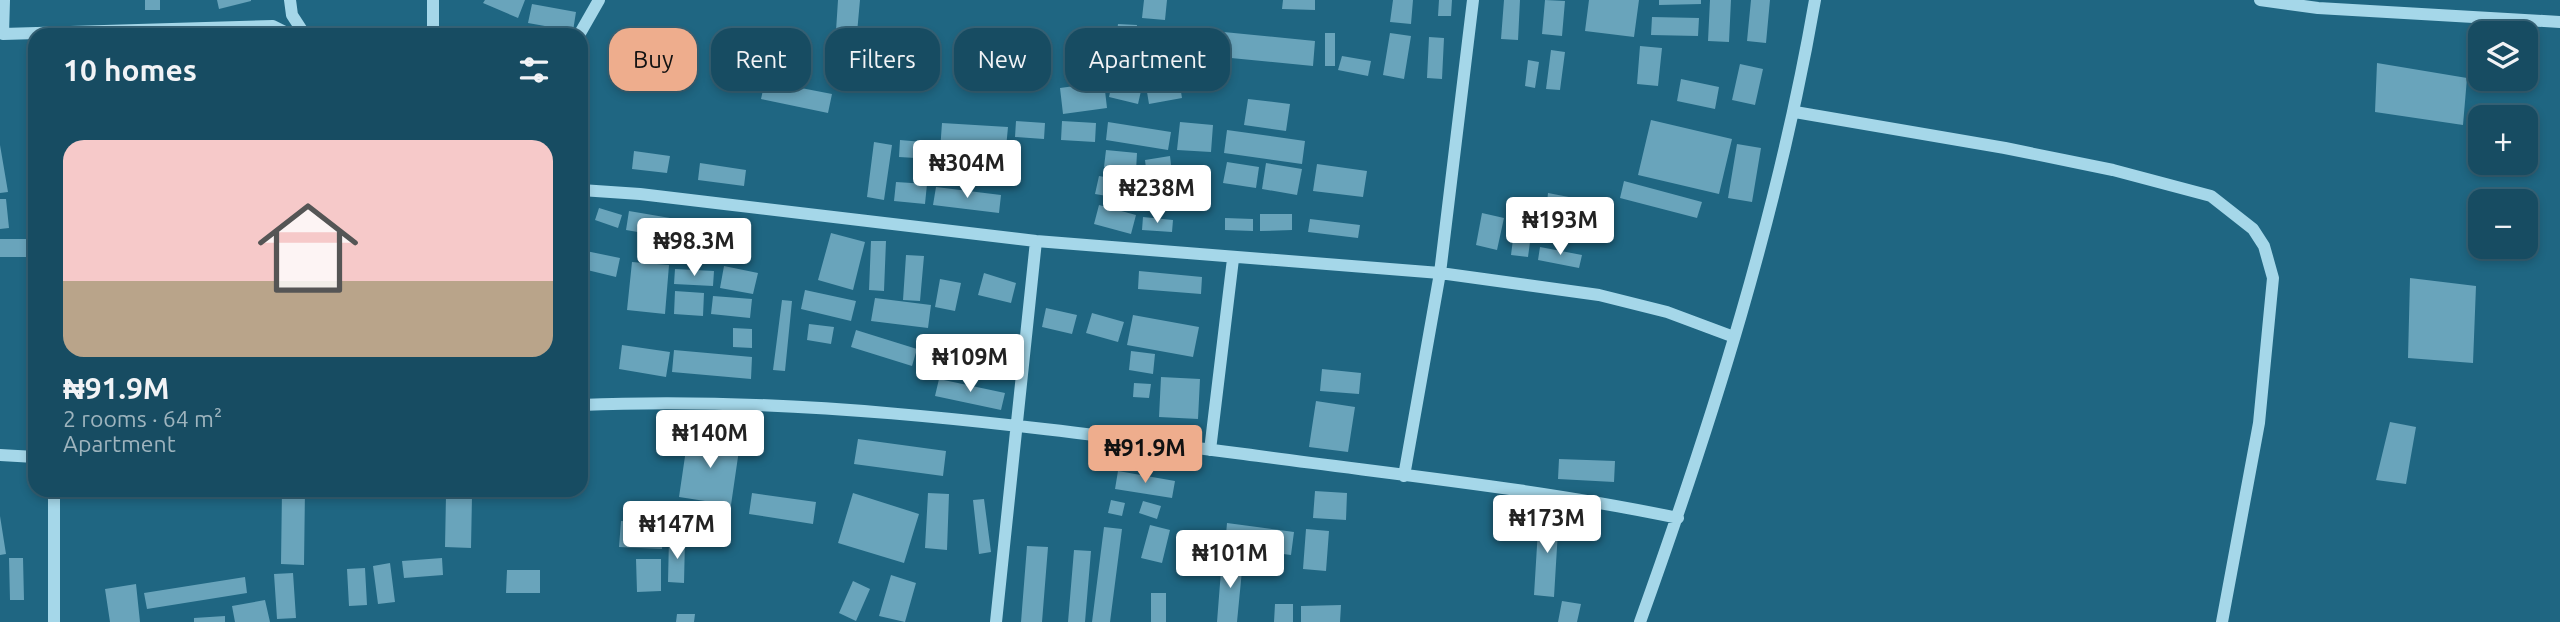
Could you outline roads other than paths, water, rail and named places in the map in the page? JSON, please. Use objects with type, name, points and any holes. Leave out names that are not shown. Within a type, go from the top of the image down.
[{"type":"street","points":[[4,0],[3,34],[28,34]]},
{"type":"street","points":[[290,0],[292,15],[300,28]]},
{"type":"street","points":[[433,0],[433,28]]},
{"type":"street","points":[[583,28],[599,0]]},
{"type":"street","points":[[1404,476],[1440,273],[1472,0]]},
{"type":"street","points":[[1640,622],[1678,518],[1734,337],[1795,112],[1815,0]]},
{"type":"street","points":[[2260,0],[2372,5],[2560,22]]},
{"type":"street","points":[[212,28],[277,28]]},
{"type":"street","points":[[1795,112],[2113,170],[2211,196],[2253,229],[2264,246],[2273,278],[2259,423],[2222,622]]},
{"type":"street","points":[[588,191],[666,197],[1036,241],[1233,259],[1353,264],[1440,273],[1599,295],[1667,312],[1734,337]]},
{"type":"street","points":[[996,622],[1036,241]]},
{"type":"street","points":[[1210,450],[1233,259]]},
{"type":"street","points":[[588,405],[723,402],[842,408],[1018,426],[1577,497],[1678,518]]},
{"type":"street","points":[[0,455],[28,457]]},
{"type":"street","points":[[54,497],[54,622]]}]
